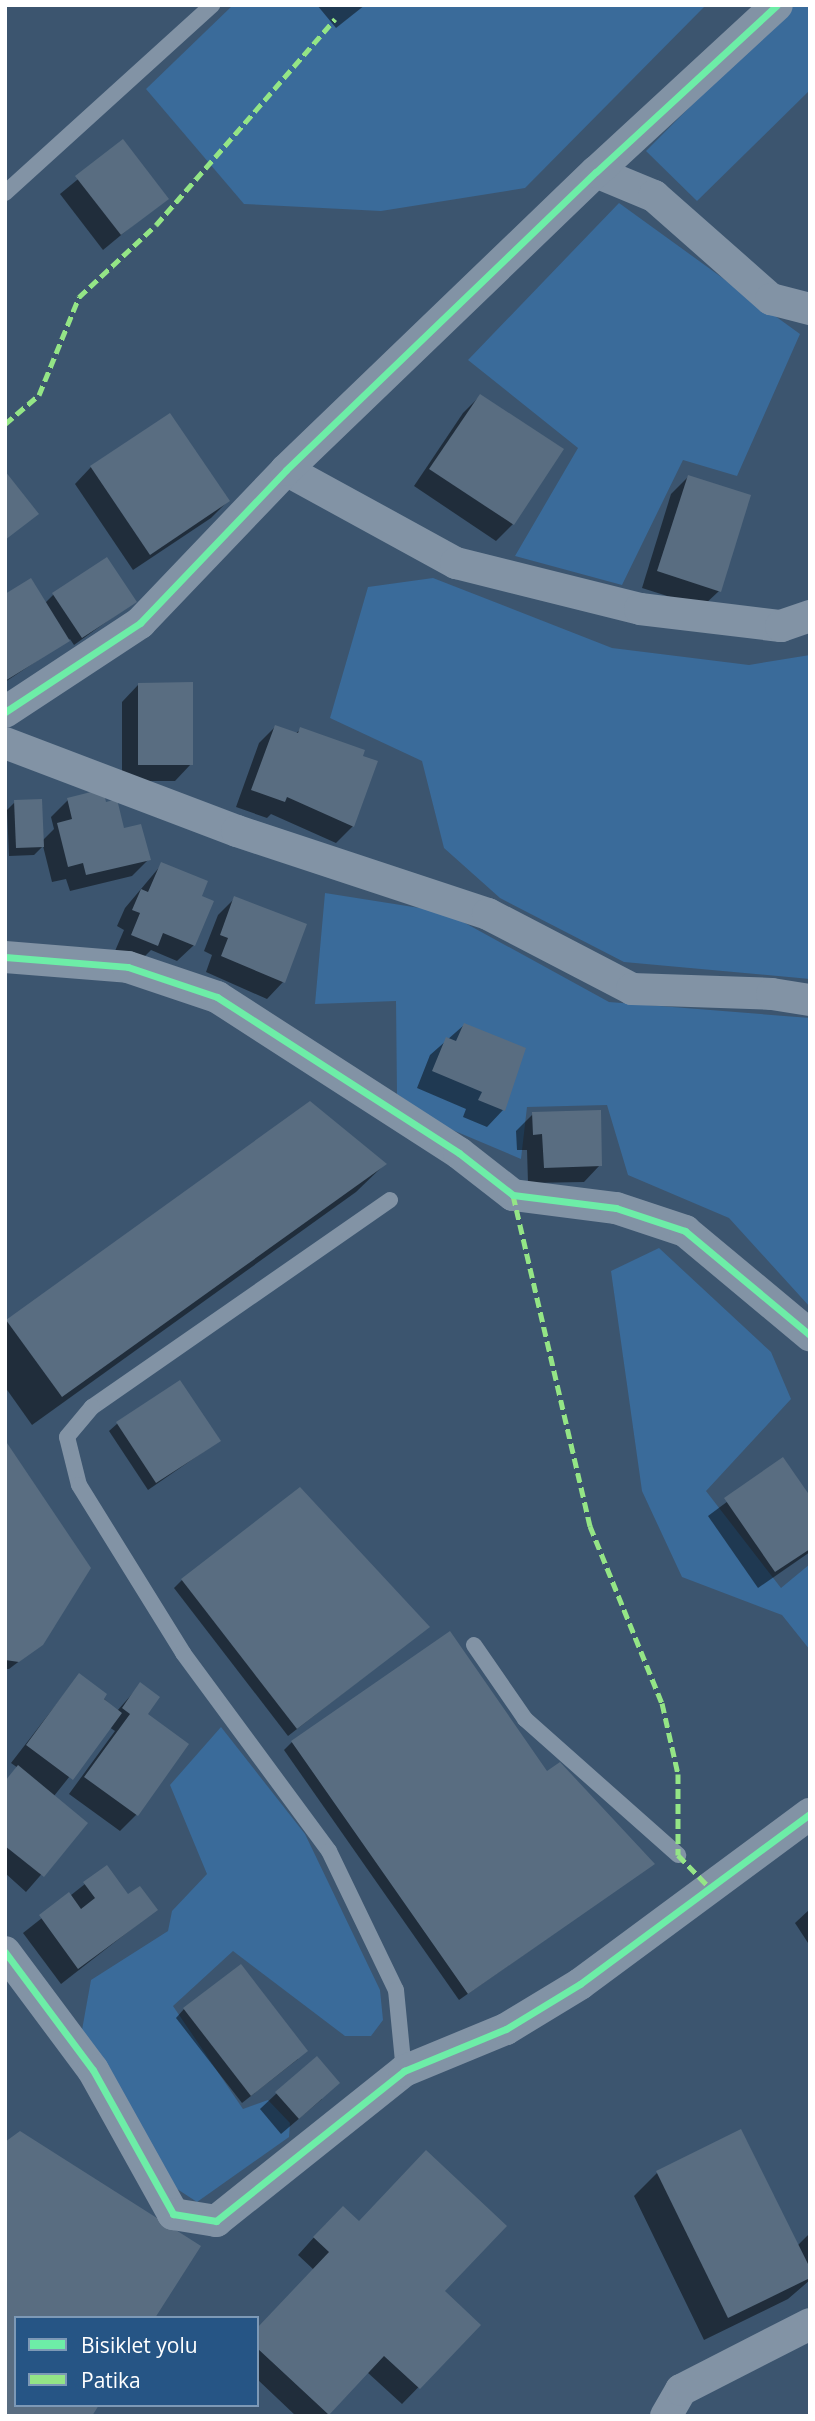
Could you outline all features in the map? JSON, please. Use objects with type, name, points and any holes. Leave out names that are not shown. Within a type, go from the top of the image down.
[{"type":"street","points":[[5,712],[140,622],[286,470],[596,172],[776,5]]},
{"type":"street","points":[[596,172],[654,196],[771,299],[810,309]]},
{"type":"street","points":[[286,470],[456,563],[640,609],[781,626],[810,616]]},
{"type":"street","points":[[5,743],[237,831],[488,914],[632,989],[772,994],[810,1000]]},
{"type":"street","points":[[5,957],[128,967],[217,997],[459,1153],[513,1195],[616,1208],[685,1231],[810,1335]]},
{"type":"street","points":[[5,1952],[93,2070],[173,2214],[216,2221],[404,2071],[506,2029],[580,1984],[810,1814]]},
{"type":"street","points":[[666,2416],[681,2390],[810,2324]]},
{"type":"lane","points":[[5,193],[212,5]]},
{"type":"lane","points":[[390,1200],[92,1406],[67,1437],[79,1485],[183,1653],[329,1851],[396,1990],[404,2071]]},
{"type":"lane","points":[[474,1646],[525,1719],[678,1855]]},
{"type":"shaded area","points":[[233,5],[706,5],[525,188],[381,211],[244,204],[146,89]]},
{"type":"shaded area","points":[[791,5],[810,5],[810,90],[697,201],[646,151]]},
{"type":"shaded area","points":[[619,203],[800,334],[737,476],[683,460],[622,585],[515,556],[578,448],[468,360]]},
{"type":"shaded area","points":[[433,578],[612,648],[749,665],[810,655],[810,979],[624,962],[500,898],[444,848],[422,761],[330,718],[368,587]]},
{"type":"shaded area","points":[[325,893],[445,912],[609,1002],[810,1018],[810,1307],[729,1218],[628,1175],[607,1105],[527,1107],[521,1159],[443,1126],[397,1094],[396,1001],[315,1004]]},
{"type":"shaded area","points":[[659,1248],[771,1352],[791,1399],[706,1491],[781,1588],[810,1564],[810,1650],[782,1615],[682,1577],[642,1491],[611,1271]]},
{"type":"shaded area","points":[[221,1727],[305,1834],[380,1990],[383,2020],[371,2036],[345,2036],[233,1951],[173,2006],[243,2109],[268,2100],[290,2123],[289,2137],[197,2202],[171,2185],[82,2030],[91,1980],[168,1931],[172,1911],[207,1874],[170,1785]]},
{"type":"building","points":[[123,139],[169,199],[121,235],[75,176]]},
{"type":"building","points":[[480,394],[564,449],[514,525],[429,469]]},
{"type":"building","points":[[170,413],[230,501],[150,555],[90,466]]},
{"type":"building","points":[[5,471],[39,514],[5,540]]},
{"type":"building","points":[[688,475],[751,495],[721,592],[657,571]]},
{"type":"building","points":[[107,557],[137,602],[82,638],[52,593]]},
{"type":"building","points":[[31,578],[70,641],[5,681],[5,594]]},
{"type":"building","points":[[193,682],[193,765],[138,765],[138,683]]},
{"type":"building","points":[[275,725],[298,733],[300,727],[365,750],[363,756],[378,761],[354,827],[287,797],[285,802],[251,790]]},
{"type":"building","points":[[103,789],[106,802],[117,799],[124,828],[141,824],[151,860],[86,875],[83,863],[68,867],[57,823],[72,819],[67,798]]},
{"type":"building","points":[[42,799],[44,847],[16,848],[14,800]]},
{"type":"building","points":[[161,862],[208,881],[202,896],[214,901],[195,946],[163,933],[158,946],[131,935],[140,913],[132,910],[141,889],[148,892]]},
{"type":"building","points":[[234,896],[307,924],[285,983],[221,956],[228,938],[220,935]]},
{"type":"building","points":[[464,1023],[526,1048],[505,1111],[478,1100],[482,1092],[432,1071],[446,1037],[456,1041]]},
{"type":"building","points":[[310,1101],[387,1164],[62,1397],[6,1320]]},
{"type":"building","points":[[601,1110],[602,1166],[544,1168],[542,1134],[533,1135],[532,1112]]},
{"type":"building","points":[[180,1380],[221,1441],[156,1483],[116,1422]]},
{"type":"building","points":[[5,1440],[91,1568],[43,1645],[19,1662],[5,1660]]},
{"type":"building","points":[[783,1457],[810,1496],[810,1549],[775,1572],[724,1498]]},
{"type":"building","points":[[300,1487],[430,1627],[297,1729],[181,1579]]},
{"type":"building","points":[[450,1631],[547,1771],[560,1762],[655,1864],[468,1994],[291,1741]]},
{"type":"building","points":[[79,1673],[107,1694],[104,1699],[122,1713],[73,1780],[26,1745]]},
{"type":"building","points":[[140,1682],[160,1697],[148,1714],[189,1744],[138,1816],[84,1777],[130,1714],[122,1708]]},
{"type":"building","points":[[18,1765],[88,1823],[44,1877],[5,1846],[5,1781]]},
{"type":"building","points":[[107,1865],[128,1894],[140,1886],[158,1910],[78,1969],[39,1915],[69,1892],[81,1909],[95,1898],[83,1882]]},
{"type":"building","points":[[241,1964],[308,2051],[251,2096],[183,2008]]},
{"type":"building","points":[[317,2056],[340,2083],[299,2119],[275,2092]]},
{"type":"building","points":[[741,2129],[810,2268],[810,2278],[728,2318],[656,2171]]},
{"type":"building","points":[[20,2131],[201,2246],[156,2316],[14,2316],[14,2407],[98,2407],[92,2416],[5,2416],[5,2142]]},
{"type":"building","points":[[426,2150],[507,2226],[445,2291],[481,2325],[420,2389],[384,2356],[329,2415],[259,2350],[259,2326],[329,2252],[313,2237],[343,2206],[359,2221]]},
{"type":"marked path","points":[[5,424],[39,395],[79,297],[156,225],[335,19]]},
{"type":"marked path","points":[[513,1195],[590,1526],[662,1703],[678,1774],[678,1855],[710,1888]]},
{"type":"cycle path","points":[[5,712],[140,623],[286,470],[596,172],[777,5]]},
{"type":"cycle path","points":[[5,957],[128,967],[217,997],[459,1153],[513,1195],[616,1208],[685,1231],[810,1335]]},
{"type":"cycle path","points":[[5,1952],[93,2070],[173,2214],[216,2221],[404,2071],[506,2029],[580,1984],[810,1814]]}]
